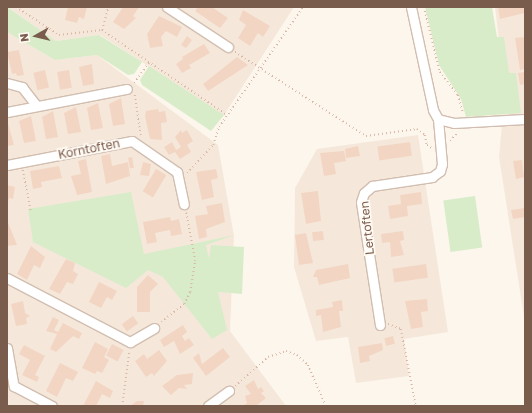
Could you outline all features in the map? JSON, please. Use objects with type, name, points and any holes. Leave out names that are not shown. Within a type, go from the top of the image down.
[{"type":"street","points":[[167,7],[228,47]]},
{"type":"street","name":"Lertoften","points":[[380,325],[361,202],[364,193],[372,186],[432,178],[440,172],[438,119],[433,110],[412,7]]},
{"type":"street","points":[[7,82],[22,87],[37,106]]},
{"type":"street","points":[[7,112],[127,89]]},
{"type":"street","points":[[438,119],[465,123],[525,119]]},
{"type":"street","name":"Korntoften","points":[[7,165],[132,141],[177,172],[184,204]]},
{"type":"street","points":[[7,278],[130,342],[154,328]]},
{"type":"street","points":[[7,348],[14,386],[52,406]]},
{"type":"street","points":[[208,406],[229,391]]},
{"type":"path","points":[[16,7],[59,35],[102,30],[228,115]]},
{"type":"path","points":[[102,30],[108,7]]},
{"type":"path","points":[[179,179],[193,168],[213,145],[219,127],[303,7]]},
{"type":"path","points":[[228,47],[366,136],[417,129],[425,135],[430,148],[440,149],[448,146],[457,133],[466,131],[458,95],[440,72],[424,7]]},
{"type":"path","points":[[144,149],[133,84],[148,62]]},
{"type":"path","points":[[22,162],[31,211]]},
{"type":"path","points":[[154,328],[184,304],[190,292],[194,261],[184,204]]},
{"type":"path","points":[[380,325],[391,324],[401,330],[416,406]]},
{"type":"path","points":[[122,406],[130,342]]},
{"type":"path","points":[[229,391],[268,357],[286,351],[297,355],[308,365],[326,406]]},
{"type":"shaded area","points":[[7,7],[294,7],[224,115],[100,35],[56,41]]},
{"type":"shaded area","points":[[495,7],[525,7],[525,323],[499,157],[505,91]]},
{"type":"shaded area","points":[[7,32],[55,60],[97,55],[218,145],[234,236],[230,331],[286,406],[7,406]]},
{"type":"shaded area","points":[[418,135],[448,332],[404,339],[409,376],[356,383],[348,337],[316,341],[294,267],[295,188],[317,149]]},
{"type":"green space","points":[[7,7],[56,41],[99,35],[142,62],[134,74],[128,75],[97,55],[55,60],[7,32]]},
{"type":"green space","points":[[425,7],[492,7],[497,37],[504,37],[509,73],[516,73],[521,113],[466,117],[461,99],[439,65]]},
{"type":"green space","points":[[149,66],[224,115],[211,131],[142,85],[140,80]]},
{"type":"green space","points":[[131,192],[144,254],[235,235],[206,245],[209,259],[211,245],[244,247],[242,294],[218,292],[227,330],[212,339],[163,277],[148,270],[126,288],[33,242],[28,209]]},
{"type":"green space","points":[[475,196],[482,247],[451,252],[443,200]]},
{"type":"building","points":[[68,7],[87,7],[84,19],[79,17],[77,23],[65,20]]},
{"type":"building","points":[[123,7],[139,7],[133,16],[136,18],[124,29],[113,22]]},
{"type":"building","points":[[198,7],[212,7],[228,18],[220,28],[195,11]]},
{"type":"building","points":[[498,7],[525,7],[525,13],[500,19]]},
{"type":"building","points":[[243,10],[270,26],[263,37],[258,33],[250,46],[238,38],[246,25],[239,20]]},
{"type":"building","points":[[159,16],[182,27],[177,37],[166,31],[161,37],[163,46],[150,48],[147,34]]},
{"type":"building","points":[[187,36],[192,40],[186,48],[181,45]]},
{"type":"building","points":[[525,37],[525,69],[520,70],[515,38]]},
{"type":"building","points":[[204,44],[210,53],[189,65],[191,68],[182,73],[176,64],[183,59],[182,57]]},
{"type":"building","points":[[19,50],[24,75],[17,76],[16,73],[12,74],[7,52]]},
{"type":"building","points":[[237,57],[248,65],[208,91],[203,84]]},
{"type":"building","points":[[92,64],[94,84],[83,86],[79,67]]},
{"type":"building","points":[[45,70],[49,88],[37,90],[33,73]]},
{"type":"building","points":[[69,70],[72,88],[60,90],[57,72]]},
{"type":"building","points":[[525,72],[525,84],[520,85],[518,73]]},
{"type":"building","points":[[121,98],[125,124],[113,126],[109,104]]},
{"type":"building","points":[[98,103],[103,128],[91,130],[87,108]]},
{"type":"building","points":[[76,107],[81,132],[68,134],[64,113]]},
{"type":"building","points":[[158,109],[159,112],[165,111],[167,122],[161,123],[162,140],[150,139],[145,116],[146,111]]},
{"type":"building","points":[[53,111],[58,137],[46,139],[42,117]]},
{"type":"building","points":[[31,116],[36,141],[24,143],[19,121]]},
{"type":"building","points":[[7,120],[14,145],[7,146]]},
{"type":"building","points":[[181,130],[182,133],[187,130],[193,141],[187,145],[191,152],[180,159],[175,152],[169,155],[164,147],[172,142],[176,150],[181,147],[175,137]]},
{"type":"building","points":[[410,142],[412,156],[379,160],[377,147]]},
{"type":"building","points":[[358,146],[360,156],[346,158],[345,149]]},
{"type":"building","points":[[344,151],[346,161],[334,163],[336,174],[324,176],[320,153]]},
{"type":"building","points":[[110,154],[112,166],[128,162],[130,176],[106,184],[101,156]]},
{"type":"building","points":[[132,157],[134,168],[130,169],[128,158]]},
{"type":"building","points":[[86,159],[92,192],[77,195],[71,176],[81,174],[78,161]]},
{"type":"building","points":[[522,160],[524,177],[516,179],[513,161]]},
{"type":"building","points":[[143,162],[151,164],[149,176],[140,175]]},
{"type":"building","points":[[59,166],[62,178],[41,182],[42,187],[33,189],[30,171]]},
{"type":"building","points":[[156,169],[166,175],[153,197],[143,191]]},
{"type":"building","points":[[216,169],[218,178],[211,180],[214,197],[202,200],[196,172]]},
{"type":"building","points":[[7,185],[15,187],[13,199],[9,198],[8,202]]},
{"type":"building","points":[[318,191],[321,221],[306,224],[301,193]]},
{"type":"building","points":[[421,192],[422,204],[407,206],[408,216],[390,219],[388,206],[401,204],[400,195]]},
{"type":"building","points":[[222,203],[225,222],[206,229],[207,237],[199,239],[195,216],[208,214],[206,206]]},
{"type":"building","points":[[525,208],[525,217],[513,219],[511,210]]},
{"type":"building","points":[[170,217],[171,221],[179,219],[182,234],[171,236],[170,230],[155,233],[157,242],[147,244],[143,222]]},
{"type":"building","points":[[7,220],[17,245],[7,246]]},
{"type":"building","points":[[323,231],[324,240],[313,241],[312,232]]},
{"type":"building","points":[[403,231],[404,240],[400,241],[404,255],[391,257],[390,242],[382,243],[381,234]]},
{"type":"building","points":[[306,233],[313,263],[299,265],[295,235]]},
{"type":"building","points":[[31,246],[45,257],[40,268],[34,265],[27,280],[17,274]]},
{"type":"building","points":[[66,259],[75,263],[73,271],[78,274],[73,284],[67,282],[60,294],[49,289]]},
{"type":"building","points":[[348,264],[350,278],[319,285],[317,277],[313,277],[316,270]]},
{"type":"building","points":[[426,264],[428,278],[394,283],[392,269]]},
{"type":"building","points":[[148,275],[158,284],[150,292],[150,312],[137,312],[137,287]]},
{"type":"building","points":[[99,282],[117,291],[112,300],[107,297],[101,308],[89,302]]},
{"type":"building","points":[[427,299],[428,311],[421,312],[423,327],[411,329],[405,301]]},
{"type":"building","points":[[342,300],[343,311],[339,311],[341,327],[323,332],[321,315],[316,316],[316,310],[333,307],[332,302]]},
{"type":"building","points":[[23,301],[25,313],[30,316],[26,318],[27,324],[16,326],[11,304]]},
{"type":"building","points":[[133,316],[138,323],[127,332],[122,324]]},
{"type":"building","points":[[53,317],[59,320],[54,330],[58,332],[63,323],[82,333],[79,339],[73,336],[56,352],[50,349],[57,334],[46,331]]},
{"type":"building","points":[[183,325],[187,332],[182,336],[185,341],[189,338],[194,345],[180,354],[174,341],[164,347],[160,340]]},
{"type":"building","points":[[393,336],[395,344],[386,346],[384,338]]},
{"type":"building","points":[[95,342],[108,349],[104,357],[109,360],[102,373],[97,371],[95,374],[82,368]]},
{"type":"building","points":[[382,343],[383,350],[369,356],[370,361],[360,363],[358,347]]},
{"type":"building","points":[[112,344],[124,350],[118,361],[106,356]]},
{"type":"building","points":[[24,345],[45,356],[35,375],[39,377],[37,382],[22,375],[30,360],[19,354]]},
{"type":"building","points":[[223,348],[230,357],[206,376],[193,358],[199,353],[202,364]]},
{"type":"building","points":[[159,350],[167,361],[154,376],[152,373],[146,377],[135,361],[144,354],[147,359]]},
{"type":"building","points":[[60,363],[78,372],[73,381],[66,378],[57,397],[46,391]]},
{"type":"building","points":[[193,373],[192,384],[184,385],[187,389],[179,388],[171,395],[162,386],[177,375]]},
{"type":"building","points":[[254,380],[258,389],[261,387],[264,391],[261,393],[266,398],[256,406],[243,406],[247,403],[245,396],[251,394],[245,386]]},
{"type":"building","points":[[96,381],[113,391],[110,398],[102,394],[96,406],[83,406]]},
{"type":"building","points":[[137,401],[144,401],[143,406],[130,406]]}]
